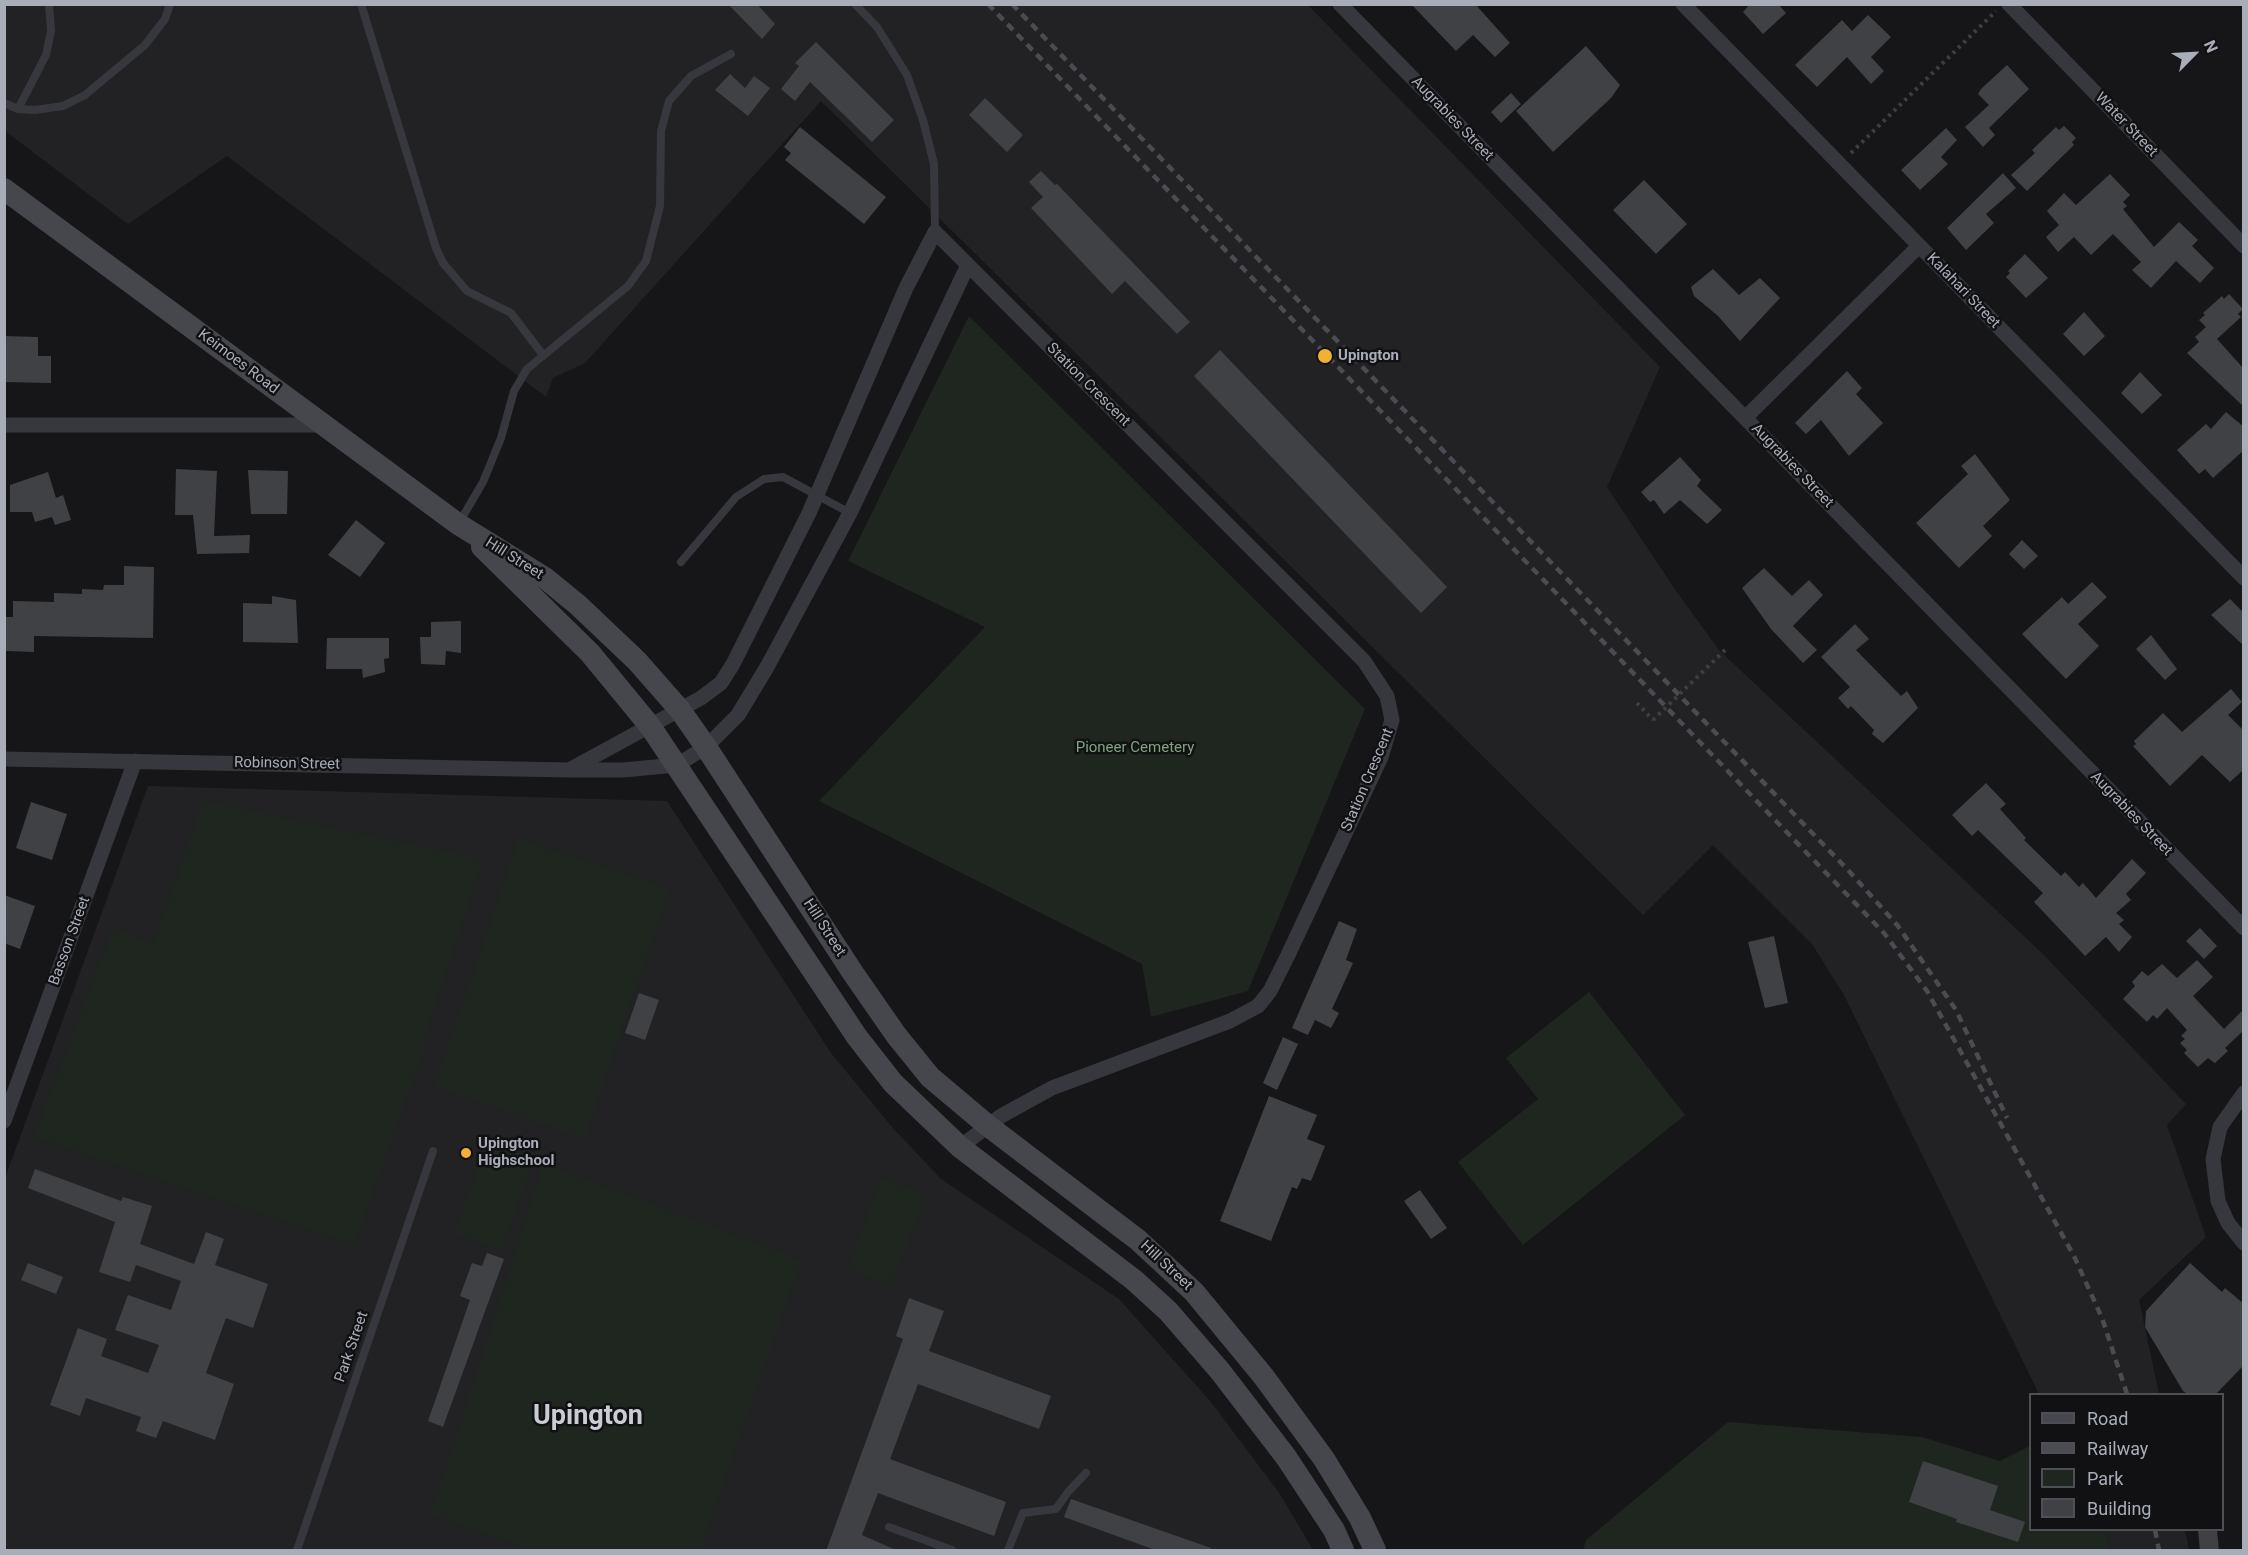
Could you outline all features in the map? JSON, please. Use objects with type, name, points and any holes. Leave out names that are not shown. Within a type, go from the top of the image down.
[{"type":"street","name":"Augrabies Street","points":[[1340,4],[2244,928]]},
{"type":"street","name":"Kalahari Street","points":[[1683,4],[2244,578]]},
{"type":"street","name":"Water Street","points":[[2009,4],[2244,246]]},
{"type":"street","name":"Keimoes Road","points":[[4,189],[465,529]]},
{"type":"street","name":"Station Crescent","points":[[935,232],[1365,661],[1387,696],[1392,720],[1381,757],[1293,945],[1270,991],[1258,1006],[1230,1021],[1065,1082],[987,1125],[960,1147]]},
{"type":"street","points":[[680,710],[721,683],[733,664],[817,494],[906,288],[935,232]]},
{"type":"street","points":[[1745,417],[1919,246]]},
{"type":"street","points":[[677,765],[706,747],[738,715],[754,690],[813,586],[850,513],[968,265]]},
{"type":"street","points":[[4,425],[322,425]]},
{"type":"street","name":"Hill Street","points":[[465,529],[516,557],[578,605],[637,661],[680,710],[896,1035],[930,1077],[987,1125],[1138,1240],[1194,1292],[1264,1377],[1324,1459],[1360,1518],[1375,1551]]},
{"type":"street","name":"Hill Street","points":[[465,529],[590,653],[650,726],[870,1055],[892,1083],[960,1147],[1106,1258],[1168,1311],[1220,1371],[1286,1457],[1334,1530],[1343,1551]]},
{"type":"street","name":"Robinson Street","points":[[569,770],[680,710]]},
{"type":"street","name":"Robinson Street","points":[[4,759],[569,770],[622,770],[677,765]]},
{"type":"street","name":"Basson Street","points":[[4,1121],[135,761]]},
{"type":"street","points":[[2244,1093],[2220,1127],[2213,1159],[2218,1201],[2228,1223],[2244,1243]]},
{"type":"lane","points":[[18,109],[46,55],[51,31],[49,4]]},
{"type":"lane","points":[[4,103],[18,109],[50,109],[85,95],[145,45],[165,19],[170,4]]},
{"type":"lane","points":[[361,4],[436,248],[443,263],[467,291],[511,313],[543,355]]},
{"type":"lane","points":[[855,4],[877,27],[907,75],[923,120],[934,164],[935,232]]},
{"type":"lane","points":[[465,529],[518,382],[543,355],[628,286],[646,261],[660,206],[661,131],[664,111],[674,93],[691,76],[731,54]]},
{"type":"lane","points":[[681,562],[736,497],[757,483],[774,476],[783,477],[850,513]]},
{"type":"lane","name":"Park Street","points":[[297,1551],[433,1151]]},
{"type":"lane","points":[[1008,1551],[1023,1513],[1056,1509],[1086,1473]]},
{"type":"lane","points":[[889,1527],[952,1551]]},
{"type":"path","points":[[1840,164],[2003,4]]},
{"type":"path","points":[[1636,703],[1653,720],[1725,650]]},
{"type":"shaded area","points":[[4,5],[1308,5],[1660,367],[1607,487],[1676,591],[1719,650],[2044,955],[2186,1104],[2167,1125],[2206,1237],[2139,1300],[2159,1393],[2039,1393],[1844,995],[1812,944],[1713,845],[1643,915],[821,101],[585,363],[553,378],[546,397],[227,156],[128,224],[5,131]]},
{"type":"shaded area","name":"Upington Highschool","points":[[148,786],[667,801],[831,1053],[893,1128],[941,1179],[1119,1299],[1211,1402],[1280,1494],[1313,1550],[5,1550],[4,1181]]},
{"type":"shaded area","points":[[2105,1531],[2185,1531],[2189,1550],[2111,1550]]},
{"type":"green space","name":"Pioneer Cemetery","points":[[969,316],[1365,709],[1248,991],[1151,1017],[1142,964],[819,801],[985,627],[848,561]]},
{"type":"green space","points":[[203,801],[483,859],[422,1046],[425,1048],[354,1245],[34,1137],[113,928],[154,943]]},
{"type":"green space","points":[[519,839],[670,889],[585,1139],[434,1087]]},
{"type":"green space","points":[[1589,992],[1685,1115],[1523,1245],[1458,1162],[1538,1099],[1506,1058]]},
{"type":"green space","points":[[488,1141],[535,1158],[501,1251],[454,1233]]},
{"type":"green space","points":[[544,1163],[802,1260],[700,1550],[529,1550],[431,1514]]},
{"type":"green space","points":[[882,1178],[926,1195],[891,1286],[847,1268]]},
{"type":"green space","points":[[1728,1422],[1922,1437],[2000,1461],[2029,1446],[2029,1531],[2105,1531],[2111,1550],[1583,1550],[1586,1540]]},
{"type":"building","points":[[728,4],[757,4],[775,24],[762,39]]},
{"type":"building","points":[[1411,4],[1475,4],[1510,43],[1495,57],[1473,35],[1456,51]]},
{"type":"building","points":[[1750,4],[1778,4],[1786,13],[1763,34],[1743,12]]},
{"type":"building","points":[[1868,15],[1891,37],[1871,57],[1884,71],[1871,84],[1847,57],[1817,87],[1795,65],[1842,20],[1852,31]]},
{"type":"building","points":[[816,42],[894,120],[872,142],[810,82],[795,101],[781,89],[799,66],[795,63]]},
{"type":"building","points":[[1586,46],[1620,85],[1611,98],[1553,152],[1516,111]]},
{"type":"building","points":[[2007,65],[2029,89],[1989,128],[1995,135],[1983,147],[1965,127],[1989,105],[1978,94],[1981,89]]},
{"type":"building","points":[[730,74],[745,88],[754,76],[770,88],[748,116],[715,90]]},
{"type":"building","points":[[1511,93],[1521,104],[1501,123],[1491,112]]},
{"type":"building","points":[[985,98],[1023,135],[1007,152],[969,115]]},
{"type":"building","points":[[2064,126],[2076,138],[2072,142],[2074,145],[2027,191],[2011,175],[2035,153],[2032,150],[2056,127],[2059,130]]},
{"type":"building","points":[[800,127],[886,197],[864,224],[785,160],[791,153],[784,147]]},
{"type":"building","points":[[1946,128],[1957,140],[1941,157],[1948,164],[1920,190],[1901,170]]},
{"type":"building","points":[[1041,171],[1055,185],[1057,184],[1190,322],[1177,334],[1125,281],[1112,294],[1031,208],[1043,197],[1029,182]]},
{"type":"building","points":[[2003,173],[2016,188],[1986,214],[1994,223],[1966,250],[1947,228]]},
{"type":"building","points":[[2110,174],[2130,195],[2123,202],[2127,206],[2123,209],[2154,247],[2179,222],[2198,240],[2192,246],[2214,268],[2200,283],[2176,261],[2151,288],[2132,270],[2141,262],[2113,234],[2091,255],[2074,237],[2058,252],[2046,237],[2059,225],[2047,211],[2064,193],[2076,205]]},
{"type":"building","points":[[1644,180],[1687,224],[1656,254],[1613,210]]},
{"type":"building","points":[[2025,254],[2048,278],[2026,298],[2006,277],[2010,273],[2008,271]]},
{"type":"building","points":[[1713,269],[1739,295],[1760,278],[1780,298],[1740,341],[1718,316],[1694,296],[1691,287]]},
{"type":"building","points":[[2229,294],[2243,309],[2238,314],[2241,317],[2217,339],[2244,369],[2244,407],[2187,353],[2199,342],[2195,337],[2206,327],[2199,320],[2205,315],[2203,313],[2222,296],[2224,299]]},
{"type":"building","points":[[2084,312],[2105,336],[2084,356],[2063,334]]},
{"type":"building","points":[[4,336],[38,337],[38,356],[51,356],[51,383],[4,382]]},
{"type":"building","points":[[1220,350],[1447,587],[1421,613],[1194,376]]},
{"type":"building","points":[[1847,371],[1862,388],[1856,394],[1883,423],[1849,456],[1821,420],[1806,434],[1795,423]]},
{"type":"building","points":[[2140,372],[2162,395],[2142,414],[2121,393]]},
{"type":"building","points":[[2226,412],[2244,427],[2244,450],[2213,478],[2205,469],[2199,474],[2177,450],[2206,424],[2211,429]]},
{"type":"building","points":[[1975,454],[2010,500],[1983,526],[1992,536],[1959,568],[1916,523],[1968,474],[1961,466]]},
{"type":"building","points":[[1680,457],[1701,480],[1697,486],[1722,510],[1707,524],[1680,500],[1664,514],[1654,500],[1650,502],[1641,492]]},
{"type":"building","points":[[176,469],[217,471],[214,536],[250,535],[249,553],[197,554],[193,515],[175,515]]},
{"type":"building","points":[[248,470],[288,471],[287,514],[251,514]]},
{"type":"building","points":[[48,472],[56,498],[63,495],[71,520],[55,525],[52,517],[35,522],[32,512],[10,512],[10,485]]},
{"type":"building","points":[[356,520],[385,543],[360,577],[328,555]]},
{"type":"building","points":[[2022,540],[2038,556],[2024,569],[2009,554]]},
{"type":"building","points":[[124,566],[154,567],[153,638],[34,636],[34,652],[6,651],[5,617],[13,617],[13,601],[54,602],[54,593],[82,594],[82,589],[103,590],[104,585],[124,585]]},
{"type":"building","points":[[1764,568],[1792,596],[1809,580],[1823,595],[1793,626],[1817,650],[1803,663],[1771,629],[1742,588]]},
{"type":"building","points":[[2092,582],[2107,597],[2078,624],[2099,646],[2066,679],[2022,634],[2062,597],[2068,604]]},
{"type":"building","points":[[272,596],[296,600],[298,643],[243,642],[243,603],[272,604]]},
{"type":"building","points":[[2230,599],[2244,613],[2244,646],[2211,615]]},
{"type":"building","points":[[461,621],[461,653],[446,651],[445,665],[421,664],[420,637],[431,637],[431,622]]},
{"type":"building","points":[[1855,624],[1869,639],[1856,650],[1901,696],[1907,691],[1918,708],[1883,743],[1872,734],[1874,730],[1851,706],[1848,709],[1838,698],[1850,687],[1821,657]]},
{"type":"building","points":[[2151,635],[2177,669],[2165,680],[2136,649]]},
{"type":"building","points":[[327,638],[389,638],[389,658],[384,659],[385,672],[363,678],[362,669],[326,669]]},
{"type":"building","points":[[2231,689],[2242,702],[2228,715],[2244,731],[2242,771],[2230,782],[2202,755],[2170,786],[2133,746],[2136,744],[2134,741],[2163,713],[2182,732]]},
{"type":"building","points":[[1986,783],[2006,804],[2000,809],[2026,838],[2024,840],[2061,876],[2065,872],[2079,887],[2083,883],[2096,898],[2132,859],[2146,873],[2126,894],[2131,900],[2116,913],[2124,920],[2119,924],[2132,937],[2119,952],[2106,937],[2085,956],[2034,902],[2043,893],[1978,830],[1972,836],[1952,815]]},
{"type":"building","points":[[31,802],[67,814],[52,860],[16,848]]},
{"type":"building","points":[[4,895],[35,906],[20,949],[4,943]]},
{"type":"building","points":[[1339,921],[1357,929],[1346,960],[1353,963],[1332,1009],[1339,1013],[1331,1028],[1315,1020],[1308,1035],[1292,1028]]},
{"type":"building","points":[[2200,928],[2217,946],[2204,959],[2186,941]]},
{"type":"building","points":[[1774,936],[1788,1003],[1765,1008],[1748,942]]},
{"type":"building","points":[[2197,960],[2213,977],[2193,996],[2224,1029],[2244,1009],[2244,1030],[2225,1048],[2228,1051],[2215,1063],[2208,1058],[2198,1067],[2184,1053],[2187,1050],[2180,1043],[2185,1039],[2181,1036],[2187,1030],[2167,1008],[2157,1019],[2153,1015],[2147,1022],[2123,999],[2135,986],[2132,982],[2142,971],[2148,976],[2162,964],[2177,978]]},
{"type":"building","points":[[639,993],[659,1000],[645,1040],[625,1033]]},
{"type":"building","points":[[1283,1037],[1298,1044],[1277,1090],[1263,1083]]},
{"type":"building","points":[[1269,1096],[1317,1115],[1307,1139],[1325,1146],[1311,1181],[1302,1178],[1297,1189],[1292,1187],[1271,1241],[1220,1221]]},
{"type":"building","points":[[35,1169],[121,1201],[123,1197],[152,1206],[140,1244],[194,1264],[206,1232],[224,1239],[215,1265],[268,1284],[253,1328],[226,1318],[206,1373],[234,1384],[215,1440],[163,1421],[156,1438],[136,1431],[141,1417],[86,1398],[80,1416],[50,1405],[78,1328],[107,1339],[101,1356],[148,1373],[159,1345],[115,1330],[128,1295],[171,1310],[181,1281],[136,1265],[130,1282],[99,1272],[115,1222],[28,1188]]},
{"type":"building","points":[[1420,1190],[1447,1228],[1431,1239],[1404,1201]]},
{"type":"building","points":[[487,1253],[504,1259],[443,1427],[428,1421],[470,1300],[460,1296],[472,1263],[482,1266]]},
{"type":"building","points":[[28,1263],[63,1277],[56,1294],[21,1280]]},
{"type":"building","points":[[2190,1263],[2222,1292],[2225,1288],[2244,1304],[2244,1365],[2217,1393],[2186,1393],[2145,1327],[2146,1311]]},
{"type":"building","points":[[909,1298],[944,1311],[929,1351],[1051,1396],[1039,1429],[918,1384],[890,1459],[1006,1502],[994,1536],[878,1493],[862,1535],[898,1551],[826,1551],[903,1339],[896,1336]]},
{"type":"building","points":[[1923,1461],[1998,1486],[1990,1510],[2025,1522],[2018,1542],[1956,1522],[1957,1519],[1909,1502]]},
{"type":"building","points":[[1071,1499],[1211,1548],[1211,1551],[1158,1551],[1064,1517]]},
{"type":"building","points":[[2198,1531],[2217,1531],[2219,1551],[2200,1551]]},
{"type":"railway","points":[[988,4],[1884,933],[1927,991],[2074,1256],[2102,1318],[2127,1393]]},
{"type":"railway","points":[[1012,4],[1848,870],[1898,926],[1956,1010],[2007,1118]]},
{"type":"railway","points":[[2155,1531],[2159,1550]]},
{"type":"place","name":"Upington","points":[[1325,356]]},
{"type":"place","name":"Upington Highschool","points":[[466,1153]]},
{"type":"district","name":"Upington","points":[[588,1417]]}]
